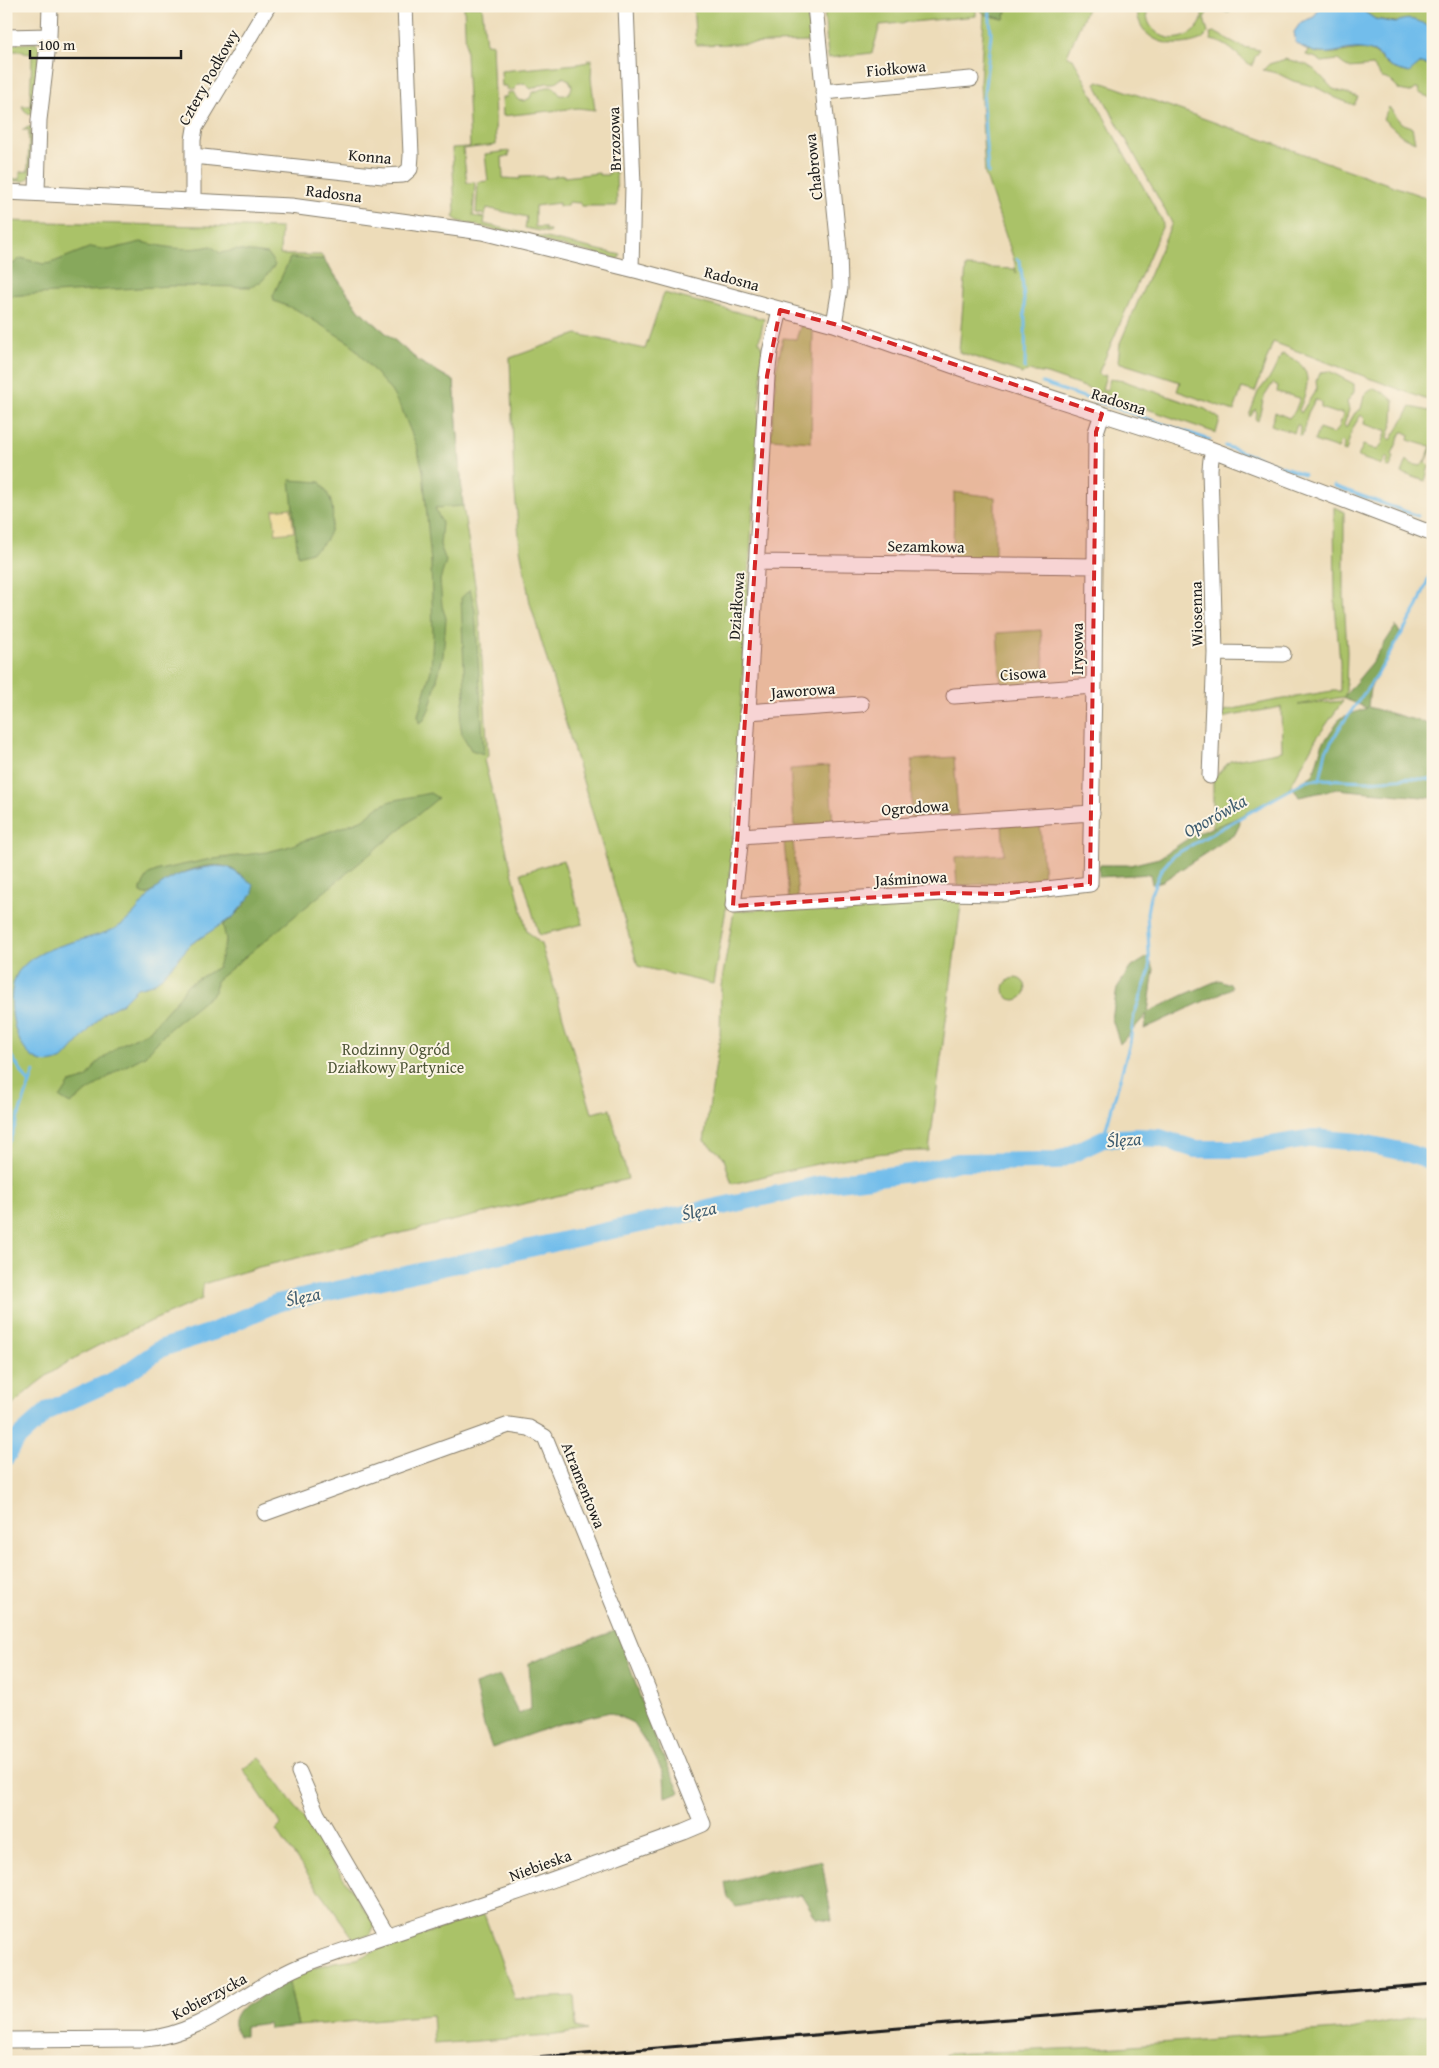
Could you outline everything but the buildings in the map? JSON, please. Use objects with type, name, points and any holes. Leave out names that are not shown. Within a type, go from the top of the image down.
[{"type":"street","points":[[37,192],[39,120],[49,36],[50,6]]},
{"type":"street","name":"Cztery Podkowy","points":[[193,200],[193,140],[195,128],[268,6]]},
{"type":"street","name":"Konna","points":[[193,156],[390,177],[403,175],[410,169],[411,154],[405,6]]},
{"type":"street","name":"Brzozowa","points":[[626,6],[633,186],[631,269]]},
{"type":"street","name":"Chabrowa","points":[[815,6],[839,250],[840,288],[834,324]]},
{"type":"street","points":[[6,37],[49,36]]},
{"type":"street","name":"Fiołkowa","points":[[823,92],[971,79]]},
{"type":"street","name":"Radosna","points":[[6,192],[37,192],[292,206],[482,232],[631,269],[834,324],[974,373],[1214,451],[1426,532]]},
{"type":"street","name":"Działkowa","points":[[733,906],[741,836],[767,376],[770,352],[780,310]]},
{"type":"street","name":"Irysowa","points":[[1090,884],[1096,432],[1102,414]]},
{"type":"street","name":"Wiosenna","points":[[1210,776],[1215,653],[1210,469],[1214,451]]},
{"type":"street","name":"Sezamkowa","points":[[756,562],[1095,566]]},
{"type":"street","points":[[1215,653],[1283,654]]},
{"type":"street","name":"Cisowa","points":[[954,696],[1094,686]]},
{"type":"street","name":"Jaworowa","points":[[747,712],[861,704]]},
{"type":"street","name":"Ogrodowa","points":[[741,836],[1092,813]]},
{"type":"street","name":"Jaśminowa","points":[[733,906],[943,893],[1001,894],[1090,884]]},
{"type":"street","name":"Atramentowa","points":[[265,1513],[509,1425],[530,1428],[545,1437],[703,1824]]},
{"type":"street","points":[[299,1772],[317,1814],[388,1936]]},
{"type":"street","name":"Niebieska","points":[[388,1936],[584,1868],[703,1824]]},
{"type":"street","name":"Kobierzycka","points":[[6,2040],[145,2038],[174,2034],[219,2012],[296,1969],[388,1936]]},
{"type":"highlighted area","points":[[780,310],[834,324],[1102,414],[1096,432],[1090,884],[1001,894],[943,893],[733,906],[767,376]]},
{"type":"green space","points":[[464,6],[482,6],[486,44],[492,43],[496,145],[463,149],[467,183],[475,182],[473,216],[485,218],[484,224],[621,255],[618,259],[458,221],[453,217],[455,212],[452,148],[470,147]]},
{"type":"green space","points":[[693,6],[774,6],[774,11],[807,9],[810,42],[696,45]]},
{"type":"green space","points":[[891,6],[976,6],[976,16],[880,25],[872,53],[828,58],[824,9]]},
{"type":"green space","points":[[978,6],[1009,6],[1004,19],[984,14]]},
{"type":"green space","points":[[1009,6],[1088,6],[1067,56],[1073,58],[1162,220],[1163,225],[1098,374],[1106,375],[1102,389],[1107,390],[1110,379],[1124,381],[1205,409],[1220,419],[1216,433],[1047,374],[1030,371],[1021,374],[1020,372],[959,352],[966,267],[1015,269],[1016,273],[1015,263],[985,174],[980,83],[984,14],[1003,19]]},
{"type":"green space","points":[[1137,6],[1146,7],[1148,21],[1155,31],[1167,38],[1180,38],[1192,33],[1197,28],[1202,19],[1200,6],[1232,6],[1229,13],[1217,9],[1208,11],[1204,18],[1208,33],[1202,39],[1191,43],[1169,44],[1150,36],[1143,28],[1138,19]]},
{"type":"green space","points":[[1356,6],[1412,6],[1433,13],[1433,31],[1429,27],[1375,19]]},
{"type":"green space","points":[[1214,32],[1243,47],[1260,50],[1252,66],[1228,47],[1211,40],[1210,33]]},
{"type":"green space","points":[[36,43],[40,49],[32,113],[29,114],[22,106],[30,106],[32,54],[24,53],[24,51],[6,51],[6,44]]},
{"type":"green space","points":[[1364,49],[1375,53],[1389,66],[1403,71],[1421,63],[1430,65],[1433,59],[1433,99],[1419,93],[1418,88],[1410,92],[1399,90],[1392,82],[1382,78],[1373,66],[1348,68],[1338,60],[1322,62],[1306,55],[1308,50],[1329,53]]},
{"type":"green space","points":[[592,59],[591,78],[595,110],[578,108],[503,116],[502,97],[507,97],[507,93],[514,93],[518,100],[524,101],[530,98],[532,93],[546,87],[554,87],[560,95],[565,95],[568,94],[572,86],[569,80],[563,77],[555,83],[546,83],[531,89],[524,83],[517,85],[514,90],[507,90],[507,86],[502,86],[501,71],[577,64],[588,62],[588,60]]},
{"type":"green space","points":[[1286,59],[1307,65],[1315,70],[1333,89],[1358,97],[1354,105],[1316,87],[1263,70],[1269,64]]},
{"type":"green space","points":[[1098,81],[1433,200],[1433,402],[1273,342],[1255,392],[1242,388],[1234,411],[1177,391],[1180,382],[1118,362],[1120,343],[1172,223],[1095,83]]},
{"type":"green space","points":[[1389,107],[1401,123],[1412,127],[1415,142],[1402,136],[1383,119]]},
{"type":"green space","points":[[31,126],[30,177],[25,181],[6,181],[6,179],[20,179],[20,172],[28,171],[29,130],[22,130]]},
{"type":"green space","points":[[509,151],[509,156],[502,157],[503,178],[520,179],[520,177],[546,176],[546,178],[599,173],[599,175],[608,175],[608,173],[616,172],[617,206],[581,206],[580,203],[568,202],[568,206],[559,206],[559,203],[535,206],[535,227],[545,227],[545,230],[550,230],[549,233],[525,228],[527,217],[487,208],[485,215],[476,213],[478,182],[488,181],[485,154]]},
{"type":"green space","name":"Rodzinny Ogród Działkowy Partynice","points":[[6,221],[281,228],[280,255],[321,255],[360,311],[420,362],[454,381],[463,506],[479,611],[488,756],[484,760],[527,931],[541,944],[592,1113],[610,1109],[628,1179],[259,1267],[203,1284],[202,1299],[124,1333],[71,1360],[47,1376],[6,1413]]},
{"type":"green space","points":[[141,242],[184,249],[211,246],[220,253],[236,250],[268,254],[275,265],[262,281],[251,287],[170,286],[6,296],[6,261],[13,264],[21,258],[43,264],[51,263],[91,247],[108,250]]},
{"type":"green space","points":[[290,258],[323,259],[360,311],[420,362],[454,381],[463,506],[435,508],[442,523],[440,545],[446,561],[440,580],[442,606],[446,618],[443,656],[430,707],[424,720],[419,723],[418,715],[431,670],[433,634],[431,563],[423,471],[417,447],[402,410],[391,391],[350,343],[297,310],[274,301],[273,296]]},
{"type":"green space","points":[[664,293],[764,319],[759,341],[763,350],[729,892],[713,984],[638,966],[530,603],[520,548],[514,482],[510,358],[577,334],[645,349]]},
{"type":"green space","points":[[801,325],[813,328],[811,442],[771,439],[776,370],[783,338],[796,339]]},
{"type":"green space","points":[[1282,354],[1300,364],[1307,376],[1307,384],[1299,410],[1301,413],[1317,388],[1316,381],[1321,372],[1329,371],[1354,384],[1354,392],[1347,402],[1349,410],[1344,425],[1346,428],[1355,413],[1361,409],[1364,395],[1374,388],[1386,394],[1394,401],[1393,421],[1388,437],[1391,440],[1411,407],[1433,412],[1433,446],[1426,462],[1429,466],[1425,481],[1402,473],[1407,460],[1411,464],[1421,466],[1426,460],[1431,446],[1408,440],[1409,435],[1405,432],[1402,432],[1392,454],[1394,457],[1390,468],[1386,467],[1388,459],[1386,457],[1382,465],[1358,457],[1363,445],[1377,450],[1382,444],[1387,430],[1364,424],[1365,419],[1361,415],[1352,429],[1346,452],[1343,451],[1344,443],[1341,441],[1338,449],[1314,441],[1319,429],[1333,434],[1339,427],[1343,415],[1342,413],[1321,408],[1321,402],[1317,400],[1315,400],[1308,413],[1302,436],[1299,435],[1299,425],[1297,425],[1294,433],[1271,425],[1275,412],[1289,418],[1295,411],[1300,398],[1277,392],[1278,386],[1273,383],[1264,397],[1258,421],[1255,419],[1257,414],[1255,409],[1251,416],[1249,416],[1258,392],[1271,376]]},
{"type":"green space","points":[[290,480],[320,482],[329,497],[333,512],[331,527],[326,540],[314,550],[298,556]]},
{"type":"green space","points":[[954,492],[995,497],[995,559],[953,559]]},
{"type":"green space","points":[[1334,507],[1344,512],[1346,692],[1344,697],[1298,705],[1343,701],[1316,739],[1289,789],[1213,831],[1213,779],[1230,761],[1282,751],[1281,707],[1220,718],[1219,712],[1272,701],[1340,691],[1340,662],[1335,605]]},
{"type":"green space","points":[[470,589],[475,610],[484,754],[471,750],[462,734],[460,721],[465,692],[461,598]]},
{"type":"green space","points":[[1396,626],[1401,635],[1370,688],[1368,707],[1433,725],[1433,798],[1337,789],[1299,797],[1293,787],[1313,775],[1322,745],[1340,718],[1367,708],[1343,698],[1371,664]]},
{"type":"green space","points":[[1041,630],[1046,684],[1001,687],[997,633]]},
{"type":"green space","points":[[954,757],[958,815],[911,818],[912,760]]},
{"type":"green space","points":[[829,766],[833,824],[794,826],[790,769]]},
{"type":"green space","points":[[430,793],[438,798],[216,981],[215,992],[169,1029],[145,1056],[118,1070],[70,1104],[60,1098],[70,1083],[87,1078],[97,1063],[120,1045],[149,1031],[180,996],[186,986],[218,967],[226,940],[223,925],[246,904],[243,876],[229,868],[210,866],[194,869],[171,879],[153,892],[145,895],[141,893],[141,888],[149,874],[206,860],[267,852],[287,847],[364,819],[376,808],[391,801]]},
{"type":"green space","points":[[1238,818],[1240,824],[1235,834],[1163,881],[1152,884],[1150,874],[1099,877],[1099,865],[1130,865],[1159,858],[1195,834]]},
{"type":"green space","points":[[1040,822],[1044,880],[957,886],[955,857],[1004,854],[1002,825]]},
{"type":"green space","points":[[793,840],[798,898],[789,899],[784,841]]},
{"type":"green space","points":[[563,860],[583,924],[539,935],[521,873]]},
{"type":"green space","points":[[962,897],[929,1151],[854,1157],[732,1184],[723,1156],[704,1141],[720,1037],[721,986],[734,911]]},
{"type":"green space","points":[[1148,957],[1154,969],[1148,1012],[1219,980],[1230,984],[1232,988],[1144,1029],[1147,1014],[1120,1044],[1112,1019],[1117,988],[1130,968]]},
{"type":"green space","points":[[1015,978],[1023,981],[1026,989],[1023,997],[1015,1000],[1007,997],[1004,989],[1007,981]]},
{"type":"green space","points":[[617,1630],[654,1737],[680,1792],[665,1797],[664,1775],[653,1753],[633,1723],[610,1712],[556,1725],[492,1748],[484,1726],[475,1685],[500,1676],[519,1714],[531,1709],[529,1663]]},
{"type":"green space","points":[[260,1757],[375,1925],[370,1935],[354,1939],[276,1830],[281,1825],[243,1769]]},
{"type":"green space","points":[[819,1861],[822,1862],[832,1920],[816,1918],[801,1894],[736,1907],[728,1898],[725,1883],[760,1873]]},
{"type":"green space","points":[[484,1914],[515,1999],[574,1996],[576,2028],[587,2030],[549,2036],[434,2044],[432,2015],[298,2026],[288,1979],[308,1970],[334,1962],[357,1959],[382,1948]]},
{"type":"green space","points":[[288,1979],[298,2026],[270,2029],[269,2023],[245,2026],[245,2036],[239,2036],[234,2023],[239,2010]]},
{"type":"green space","points":[[1433,2013],[1433,2062],[945,2062],[946,2054],[1104,2047],[1351,2029]]},
{"type":"sand","points":[[291,508],[294,532],[276,534],[273,510]]},
{"type":"water","points":[[1321,6],[1356,6],[1375,19],[1396,23],[1410,19],[1425,24],[1433,31],[1432,44],[1427,54],[1433,57],[1430,65],[1421,63],[1409,73],[1395,69],[1371,51],[1351,49],[1317,53],[1307,50],[1296,43],[1294,32],[1301,22],[1314,17]]},
{"type":"water","points":[[217,866],[228,867],[253,884],[253,893],[233,917],[191,944],[162,977],[152,984],[137,988],[121,1004],[105,1012],[64,1058],[48,1063],[35,1059],[25,1049],[17,1035],[11,1001],[13,985],[18,972],[27,962],[50,949],[114,929],[132,916],[154,890],[170,879],[197,869]]},
{"type":"waterway","points":[[988,173],[983,103],[991,34],[989,6]]},
{"type":"waterway","points":[[1017,259],[1020,261],[1024,301],[1025,368]]},
{"type":"waterway","points":[[1042,383],[1210,440]]},
{"type":"waterway","points":[[1225,446],[1304,474]]},
{"type":"waterway","points":[[1334,486],[1418,516]]},
{"type":"waterway","name":"Oporówka","points":[[1103,1139],[1130,1043],[1134,1015],[1150,970],[1147,913],[1150,896],[1161,870],[1174,855],[1307,780],[1320,779],[1326,751],[1340,727],[1377,675],[1418,606],[1433,566]]},
{"type":"waterway","points":[[1320,779],[1367,781],[1411,778],[1433,780]]},
{"type":"waterway","points":[[6,1048],[29,1083]]},
{"type":"waterway","points":[[6,1144],[10,1140],[34,1072]]},
{"type":"waterway","name":"Ślęza","points":[[6,1457],[17,1439],[49,1410],[119,1378],[162,1348],[212,1332],[277,1303],[823,1184],[918,1172],[958,1162],[1057,1161],[1103,1139],[1137,1137],[1160,1138],[1195,1149],[1247,1149],[1313,1138],[1358,1142],[1405,1152],[1433,1162]]},
{"type":"railway","points":[[488,2062],[1433,1984]]}]
